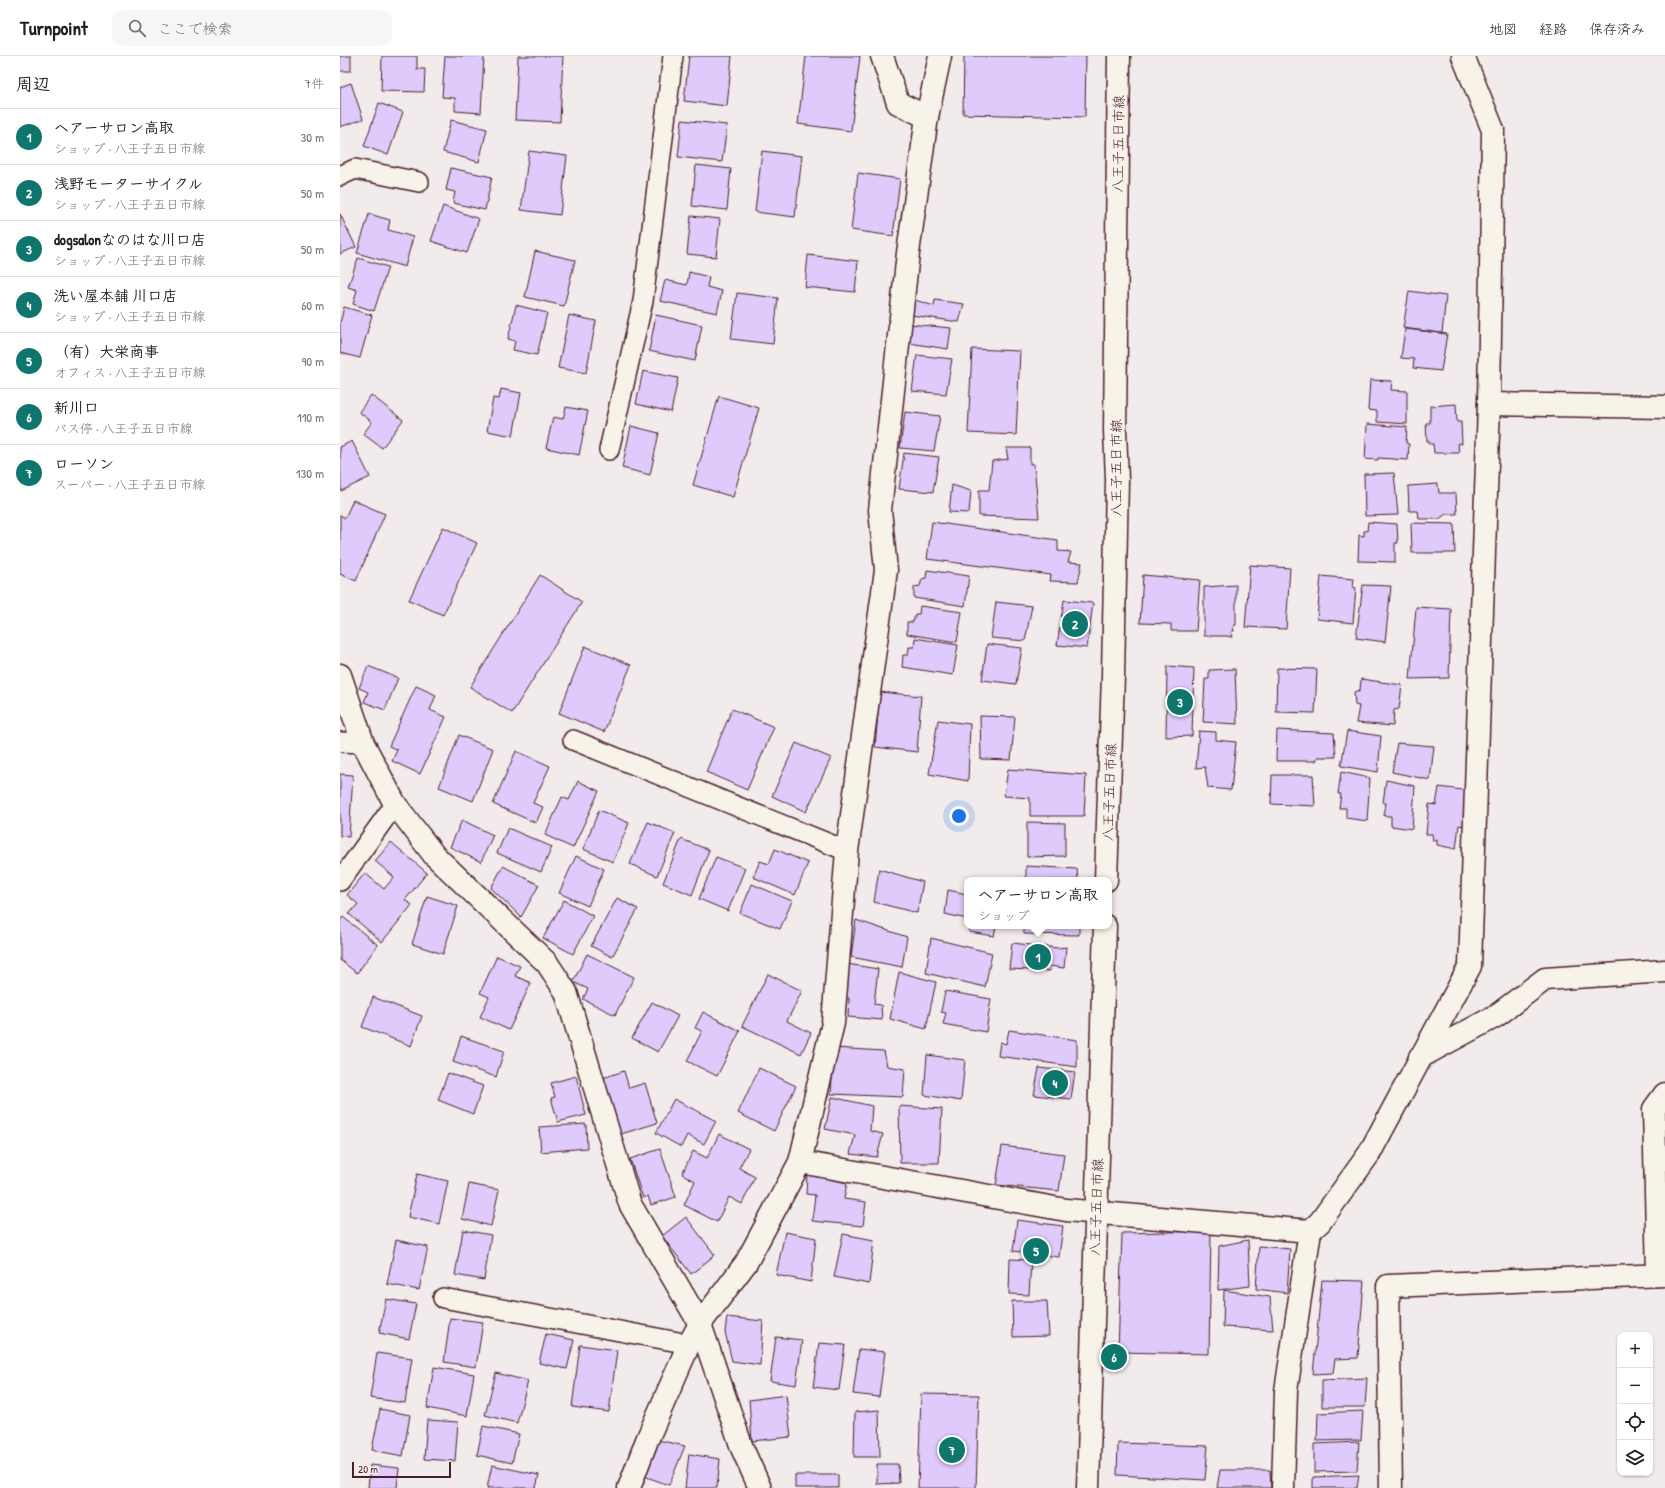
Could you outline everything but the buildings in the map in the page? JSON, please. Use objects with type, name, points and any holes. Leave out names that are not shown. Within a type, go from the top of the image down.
[{"type":"street","points":[[882,56],[898,103],[927,117]]},
{"type":"street","points":[[629,1488],[647,1440],[689,1344],[700,1324],[746,1263],[800,1162],[833,1023],[847,851],[886,570],[880,510],[908,253],[927,117],[940,56]]},
{"type":"street","name":"八王子五日市線","points":[[1106,877],[1113,676],[1117,480],[1115,430],[1120,56]]},
{"type":"street","points":[[1283,1488],[1286,1391],[1310,1231],[1320,1222],[1369,1154],[1470,966],[1489,404],[1493,130],[1463,56]]},
{"type":"street","points":[[1489,404],[1665,407]]},
{"type":"street","points":[[340,675],[363,743],[395,804],[434,856],[547,963],[566,992],[630,1204],[700,1324],[742,1448],[755,1480],[760,1488]]},
{"type":"street","name":"八王子五日市線","points":[[1088,1488],[1105,929]]},
{"type":"street","points":[[1420,1057],[1496,1016],[1545,979],[1665,971]]},
{"type":"street","points":[[1391,1488],[1388,1286],[1662,1275],[1654,1110],[1665,1094]]},
{"type":"street","points":[[800,1162],[1066,1210],[1096,1214],[1310,1231]]},
{"type":"lane","points":[[609,450],[642,301],[673,56]]},
{"type":"lane","points":[[340,176],[355,169],[419,182]]},
{"type":"lane","points":[[573,740],[847,851]]},
{"type":"lane","points":[[340,742],[363,743]]},
{"type":"lane","points":[[340,882],[395,804]]},
{"type":"lane","points":[[443,1298],[689,1344]]},
{"type":"place","name":"浅野モーターサイクル","points":[[1075,624]]},
{"type":"place","name":"dogsalonなのはな川口店","points":[[1180,702]]},
{"type":"place","name":"ヘアーサロン高取","points":[[1038,957]]},
{"type":"place","name":"洗い屋本舗 川口店","points":[[1055,1083]]},
{"type":"place","name":"（有）大栄商事","points":[[1036,1251]]},
{"type":"place","name":"新川口","points":[[1114,1357]]},
{"type":"place","name":"ローソン","points":[[952,1450]]}]
